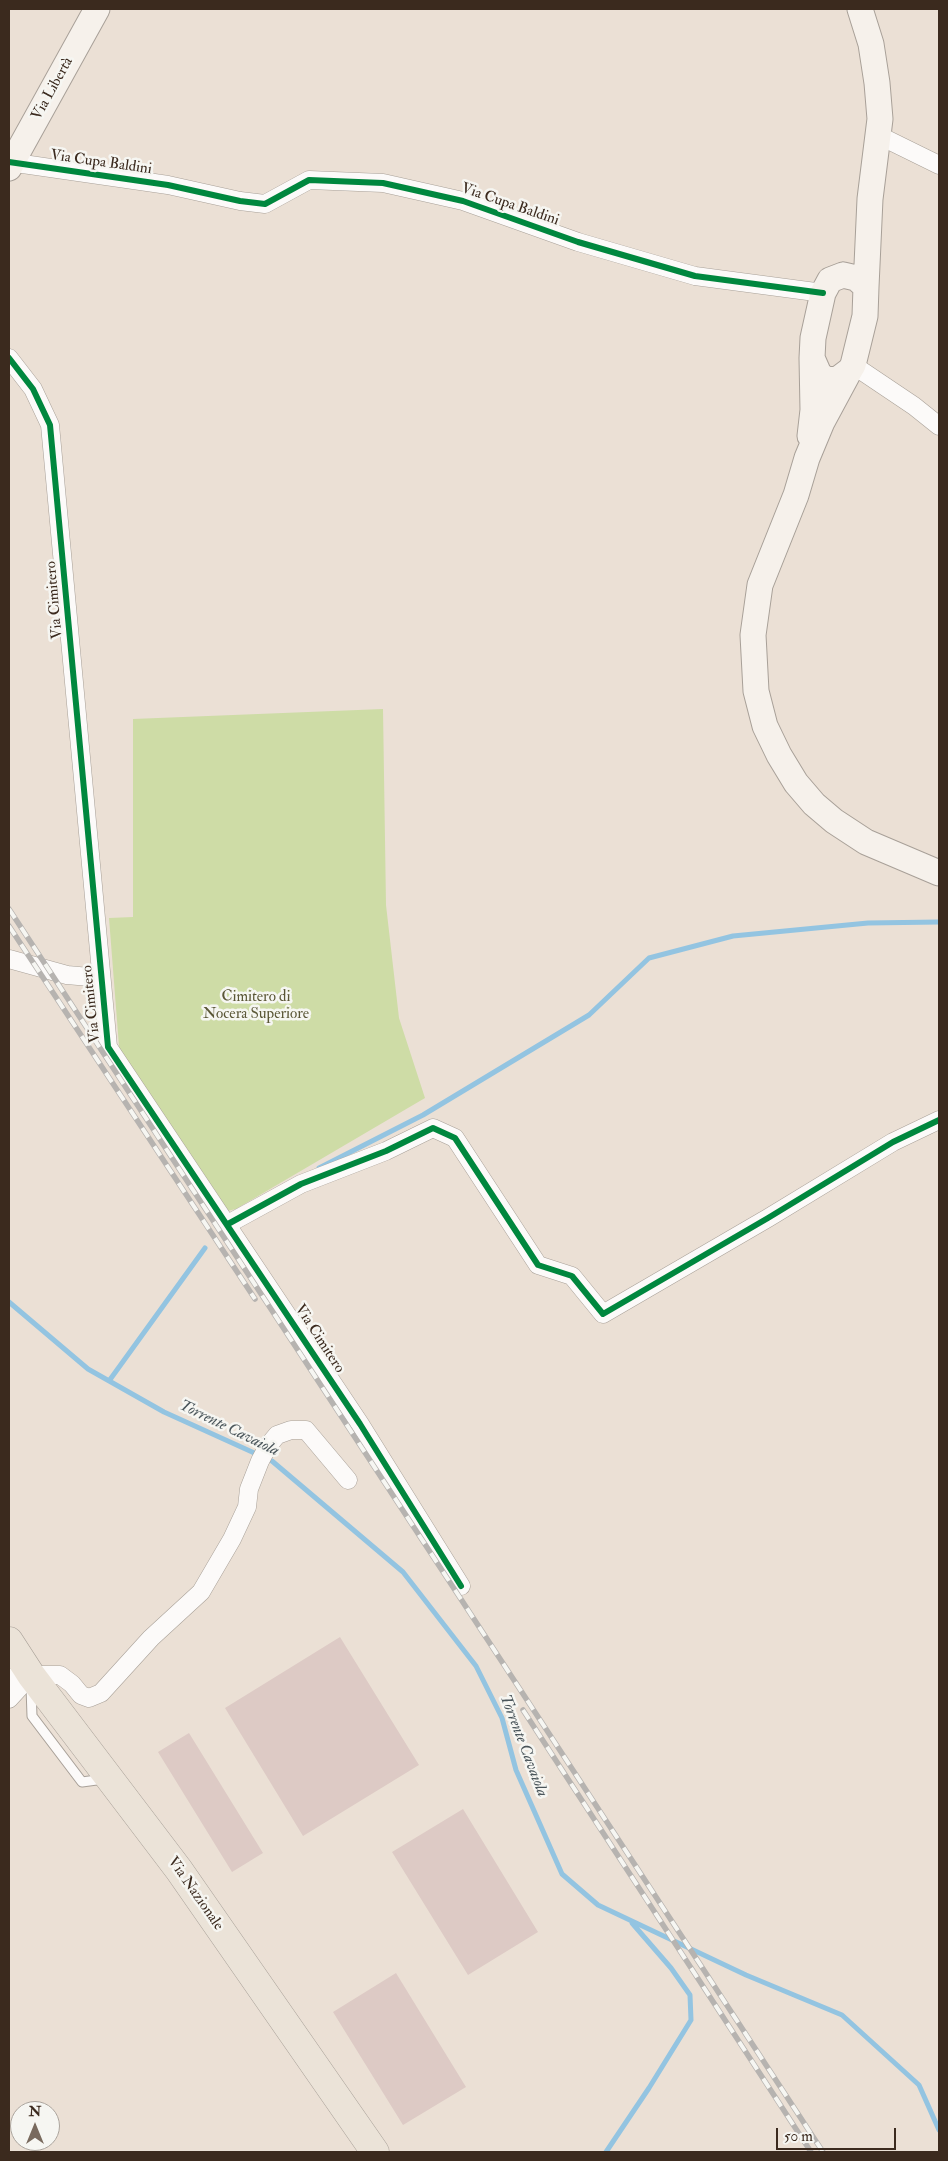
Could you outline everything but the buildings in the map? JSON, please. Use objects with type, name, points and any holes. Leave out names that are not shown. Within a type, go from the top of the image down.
[{"type":"main road","name":"Via Nazionale","points":[[9,1641],[20,1676],[109,1778],[178,1870],[376,2152]]},
{"type":"street","name":"Via Libertà","points":[[10,164],[98,9]]},
{"type":"street","points":[[860,9],[870,44],[877,83],[880,119],[870,200],[865,316],[851,368],[822,422],[807,458],[796,496],[760,585],[753,635],[756,691],[765,726],[779,755],[796,783],[814,804],[834,821],[866,842],[939,873]]},
{"type":"street","points":[[878,135],[939,165]]},
{"type":"street","name":"Via Cupa Baldini","points":[[10,164],[168,185],[240,201],[265,204],[308,180],[383,183],[462,201],[578,242],[695,276],[827,287]]},
{"type":"street","points":[[807,458],[813,410],[813,338],[827,287],[849,255],[870,200]]},
{"type":"street","points":[[827,287],[843,275],[856,278],[866,287]]},
{"type":"street","name":"Via Cimitero","points":[[9,358],[33,388],[50,425],[81,740],[108,1047],[228,1224],[384,1462],[461,1586]]},
{"type":"street","points":[[812,358],[819,374],[827,380],[838,379],[851,368]]},
{"type":"street","points":[[851,368],[914,406],[939,426]]},
{"type":"street","name":"Via Cimitero","points":[[9,959],[67,975],[101,978]]},
{"type":"street","points":[[228,1224],[301,1184],[386,1151],[433,1128],[455,1138],[538,1264],[572,1276],[603,1314],[768,1218],[892,1142],[939,1120]]},
{"type":"street","points":[[9,1698],[20,1676],[60,1675],[81,1694],[89,1698],[101,1693],[152,1638],[201,1592],[247,1507],[249,1489],[263,1454],[277,1435],[291,1430],[306,1430],[348,1480]]},
{"type":"green space","name":"Cimitero di Nocera Superiore","points":[[383,709],[386,905],[399,1018],[425,1098],[236,1209],[227,1211],[120,1059],[109,918],[133,917],[133,719]]},
{"type":"waterway","points":[[319,1168],[423,1115],[589,1015],[649,958],[733,936],[868,923],[939,922]]},
{"type":"waterway","points":[[109,1381],[205,1248]]},
{"type":"waterway","name":"Torrente Cavaiola","points":[[9,1302],[88,1369],[164,1412],[272,1461],[403,1572],[476,1666],[502,1718],[516,1770],[562,1874],[598,1905],[746,1975],[842,2015],[919,2085],[939,2130]]},
{"type":"waterway","points":[[606,2152],[649,2088],[691,2020],[690,1995],[671,1968],[632,1923]]},
{"type":"railway","points":[[9,909],[823,2152]]},
{"type":"railway","points":[[9,926],[255,1299]]},
{"type":"railway","points":[[523,1710],[811,2152]]},
{"type":"cycle path","points":[[9,162],[168,185],[240,201],[265,204],[309,180],[383,183],[463,201],[578,242],[695,276],[823,293]]},
{"type":"cycle path","points":[[9,358],[33,389],[50,425],[108,1047],[360,1424],[461,1586]]},
{"type":"cycle path","points":[[228,1224],[301,1184],[386,1151],[433,1128],[455,1138],[538,1265],[572,1276],[603,1314],[768,1218],[893,1142],[939,1120]]}]
